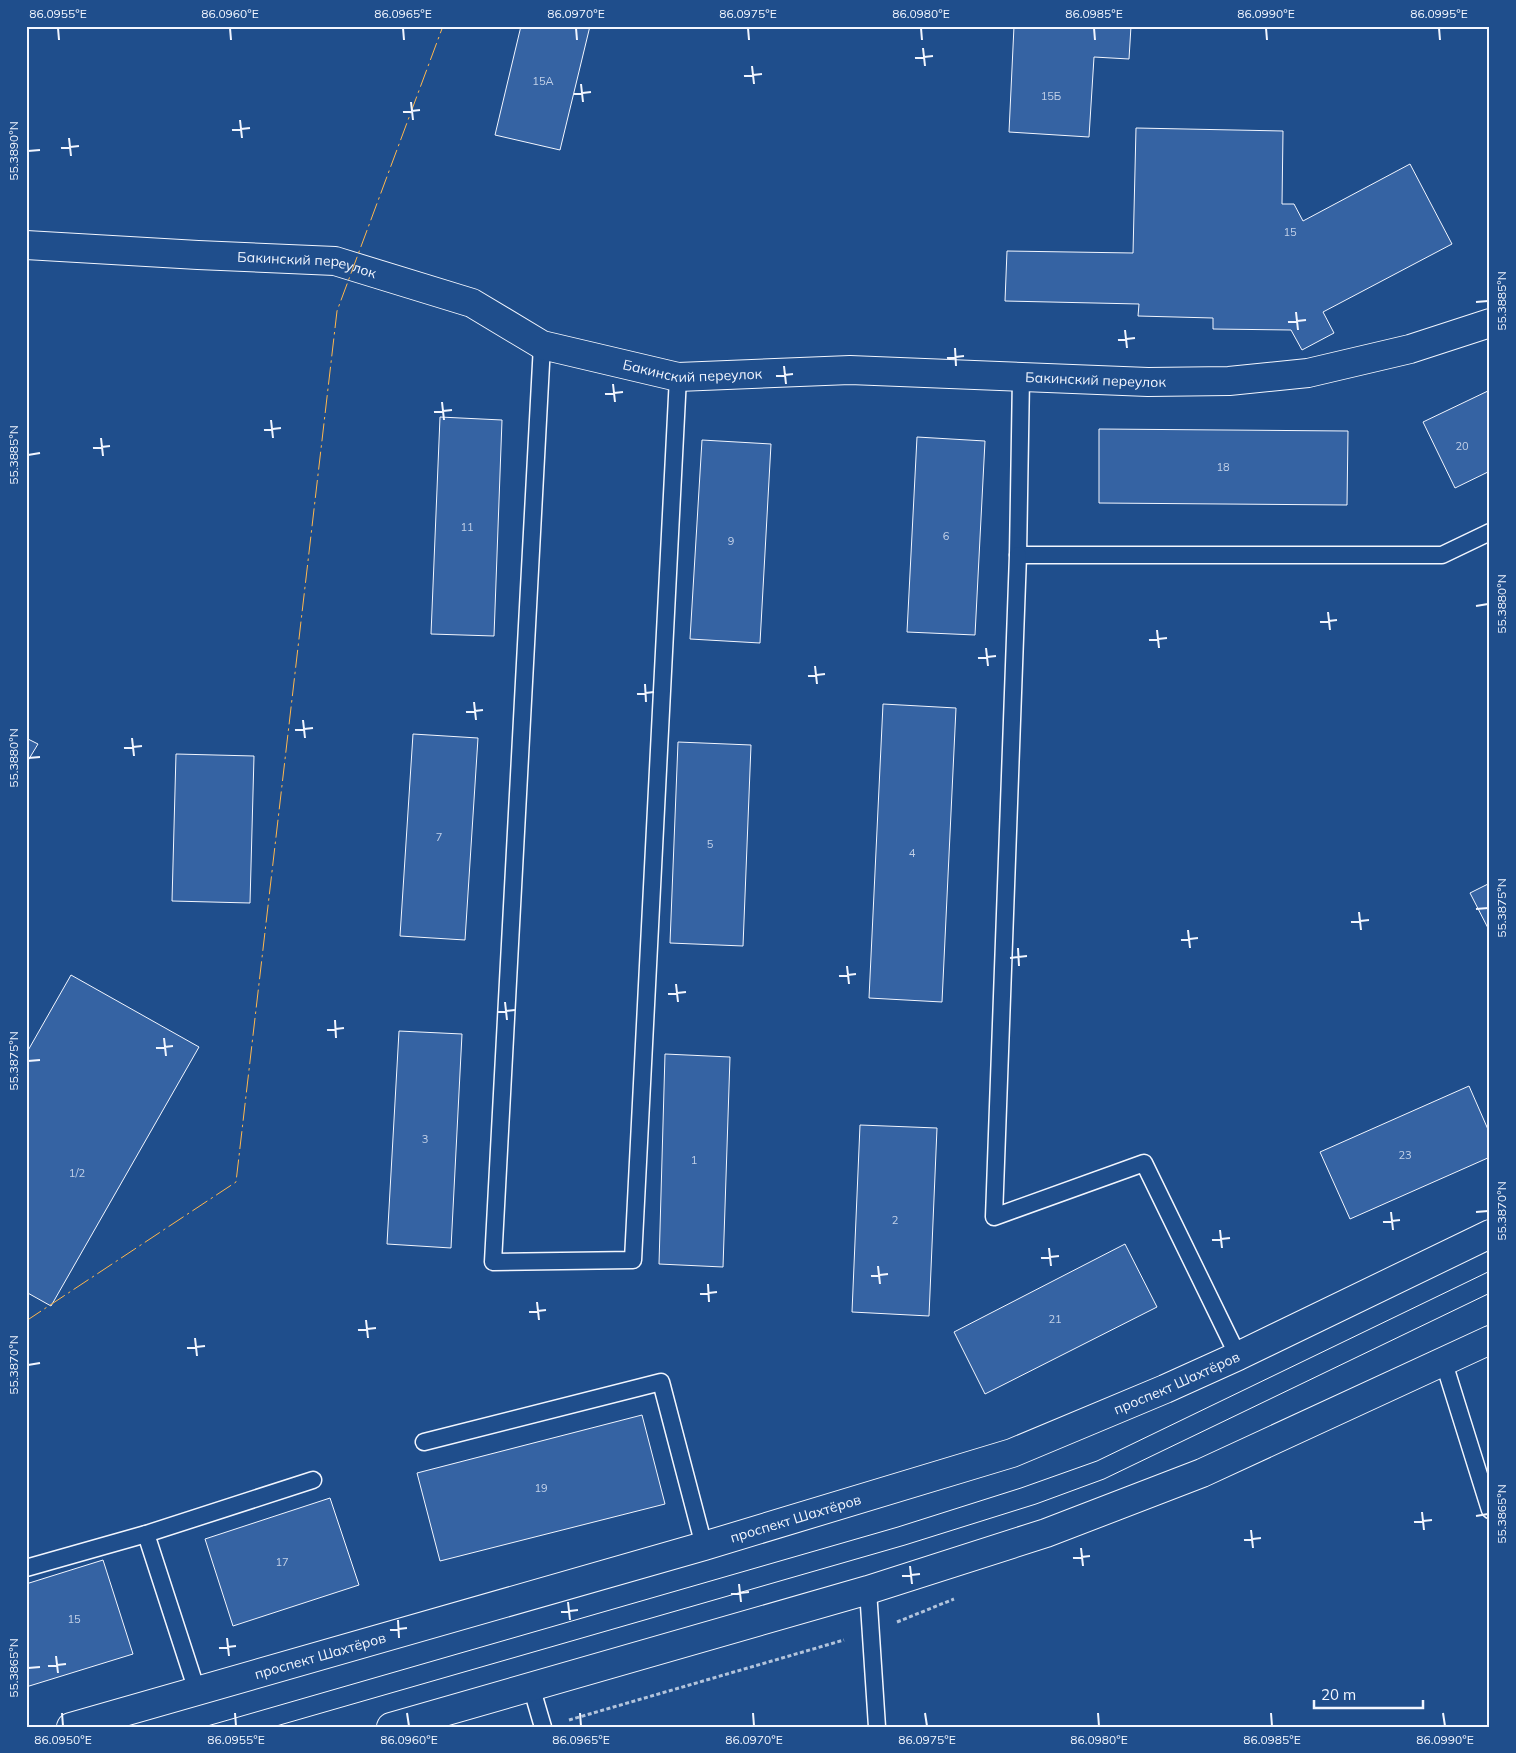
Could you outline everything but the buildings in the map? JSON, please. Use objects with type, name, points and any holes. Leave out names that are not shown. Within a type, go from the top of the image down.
[{"type":"main road","name":"Бакинский переулок","points":[[26,245],[335,261],[472,303],[542,345],[678,376],[850,370],[1148,382],[1229,381],[1308,373],[1410,349],[1490,323]]},
{"type":"main road","name":"проспект Шахтёров","points":[[71,1727],[704,1546],[1012,1453],[1166,1389],[1490,1234]]},
{"type":"main road","points":[[391,1727],[868,1590],[1046,1533],[1202,1473],[1444,1363],[1490,1340]]},
{"type":"lane","points":[[542,345],[493,1262],[633,1260],[678,376]]},
{"type":"lane","points":[[1021,377],[1018,555],[994,1217],[1144,1163],[1238,1356]]},
{"type":"lane","points":[[1018,555],[1442,555],[1490,532]]},
{"type":"lane","points":[[1444,1363],[1490,1510]]},
{"type":"lane","points":[[424,1442],[660,1382],[704,1546]]},
{"type":"lane","points":[[26,1568],[146,1534],[314,1480]]},
{"type":"lane","points":[[146,1534],[197,1691]]},
{"type":"lane","points":[[868,1590],[877,1727]]},
{"type":"lane","points":[[531,1686],[543,1727]]},
{"type":"tram line","points":[[204,1727],[898,1527],[1021,1488],[1097,1461],[1490,1271]]},
{"type":"tram line","points":[[273,1727],[905,1545],[1036,1504],[1104,1479],[1490,1293]]},
{"type":"power","points":[[26,1321],[236,1182],[337,311],[443,26]]}]
